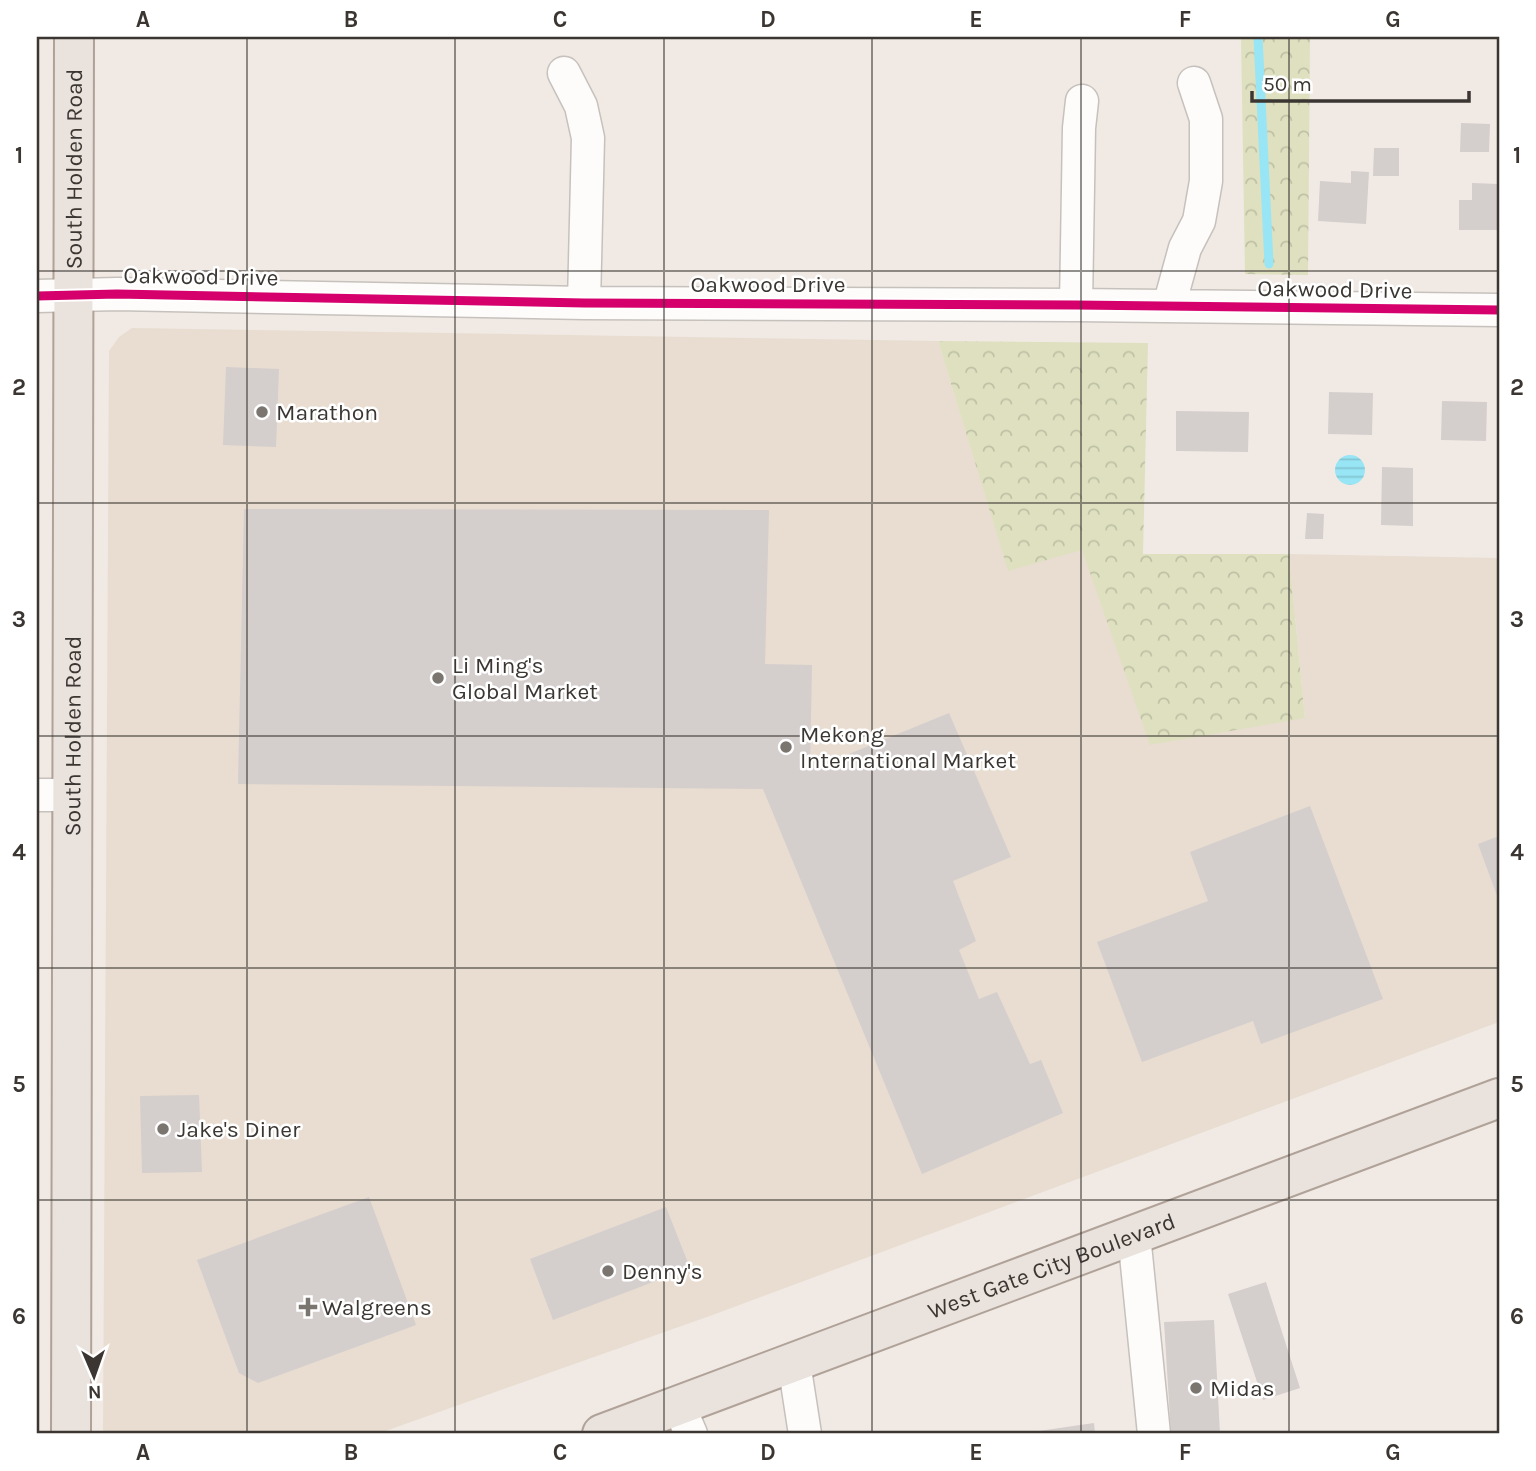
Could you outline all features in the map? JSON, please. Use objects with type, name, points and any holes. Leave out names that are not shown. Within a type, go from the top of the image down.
[{"type":"main road","name":"South Holden Road","points":[[71,1434],[55,795],[75,294],[75,37]]},
{"type":"main road","name":"West Gate City Boulevard","points":[[603,1434],[685,1420],[794,1363],[1499,1098]]},
{"type":"street","points":[[564,73],[581,106],[589,138],[584,303]]},
{"type":"street","points":[[1169,306],[1185,248],[1199,221],[1206,181],[1206,119],[1194,83]]},
{"type":"street","points":[[1076,305],[1079,128],[1082,101]]},
{"type":"street","name":"Oakwood Drive","points":[[37,296],[75,294],[584,303],[1499,310]]},
{"type":"street","points":[[1134,1235],[1154,1434]]},
{"type":"street","points":[[794,1363],[805,1434]]},
{"type":"shaded area","points":[[132,328],[938,341],[1008,570],[1082,549],[1305,718],[1289,554],[1499,558],[1499,1022],[718,1313],[377,1434],[103,1434],[109,351],[119,337]]},
{"type":"green space","points":[[1241,37],[1310,37],[1308,275],[1245,274]]},
{"type":"green space","points":[[938,341],[1148,343],[1143,554],[1289,554],[1305,718],[1150,745],[1082,550],[1008,571]]},
{"type":"water","points":[[1350,455],[1361,459],[1365,470],[1361,481],[1350,485],[1339,481],[1335,470],[1339,459]]},
{"type":"building","points":[[1461,123],[1490,124],[1489,152],[1460,152]]},
{"type":"building","points":[[1374,148],[1399,148],[1399,176],[1373,176]]},
{"type":"building","points":[[1351,171],[1369,172],[1366,224],[1318,221],[1320,181],[1351,183]]},
{"type":"building","points":[[1472,183],[1499,184],[1499,230],[1459,230],[1459,200],[1472,200]]},
{"type":"building","points":[[226,367],[279,369],[276,447],[223,445]]},
{"type":"building","points":[[1329,392],[1373,393],[1372,435],[1328,434]]},
{"type":"building","points":[[1442,401],[1487,402],[1486,441],[1441,440]]},
{"type":"building","points":[[1176,411],[1249,412],[1248,452],[1176,451]]},
{"type":"building","points":[[1382,467],[1413,468],[1413,526],[1381,525]]},
{"type":"building","points":[[244,509],[769,510],[765,664],[812,665],[810,770],[949,713],[1011,857],[953,881],[976,941],[959,950],[979,999],[997,992],[1030,1064],[1041,1060],[1063,1113],[922,1174],[763,789],[238,784]]},
{"type":"building","points":[[1307,513],[1324,514],[1323,539],[1305,539]]},
{"type":"building","points":[[1310,806],[1383,999],[1261,1044],[1253,1021],[1142,1062],[1097,942],[1208,901],[1190,852]]},
{"type":"building","points":[[1499,836],[1499,901],[1478,844]]},
{"type":"building","points":[[199,1095],[202,1172],[142,1173],[140,1096]]},
{"type":"building","points":[[369,1197],[416,1325],[258,1383],[239,1373],[197,1260]]},
{"type":"building","points":[[666,1207],[690,1268],[553,1320],[530,1259]]},
{"type":"building","points":[[1266,1282],[1300,1388],[1263,1400],[1228,1294]]},
{"type":"building","points":[[1214,1320],[1220,1434],[1171,1434],[1164,1322]]},
{"type":"building","points":[[1094,1423],[1095,1434],[1025,1434],[1025,1433]]},
{"type":"waterway","points":[[1258,37],[1269,264]]},
{"type":"cycle path","points":[[37,296],[117,294],[584,303],[1499,310]]},
{"type":"place","name":"Marathon","points":[[262,412]]},
{"type":"place","name":"Li Ming's Global Market","points":[[438,678]]},
{"type":"place","name":"Mekong International Market","points":[[786,747]]},
{"type":"place","name":"Jake's Diner","points":[[163,1129]]},
{"type":"place","name":"Denny's","points":[[608,1271]]},
{"type":"place","name":"Walgreens","points":[[308,1307]]},
{"type":"place","name":"Midas","points":[[1196,1388]]}]
